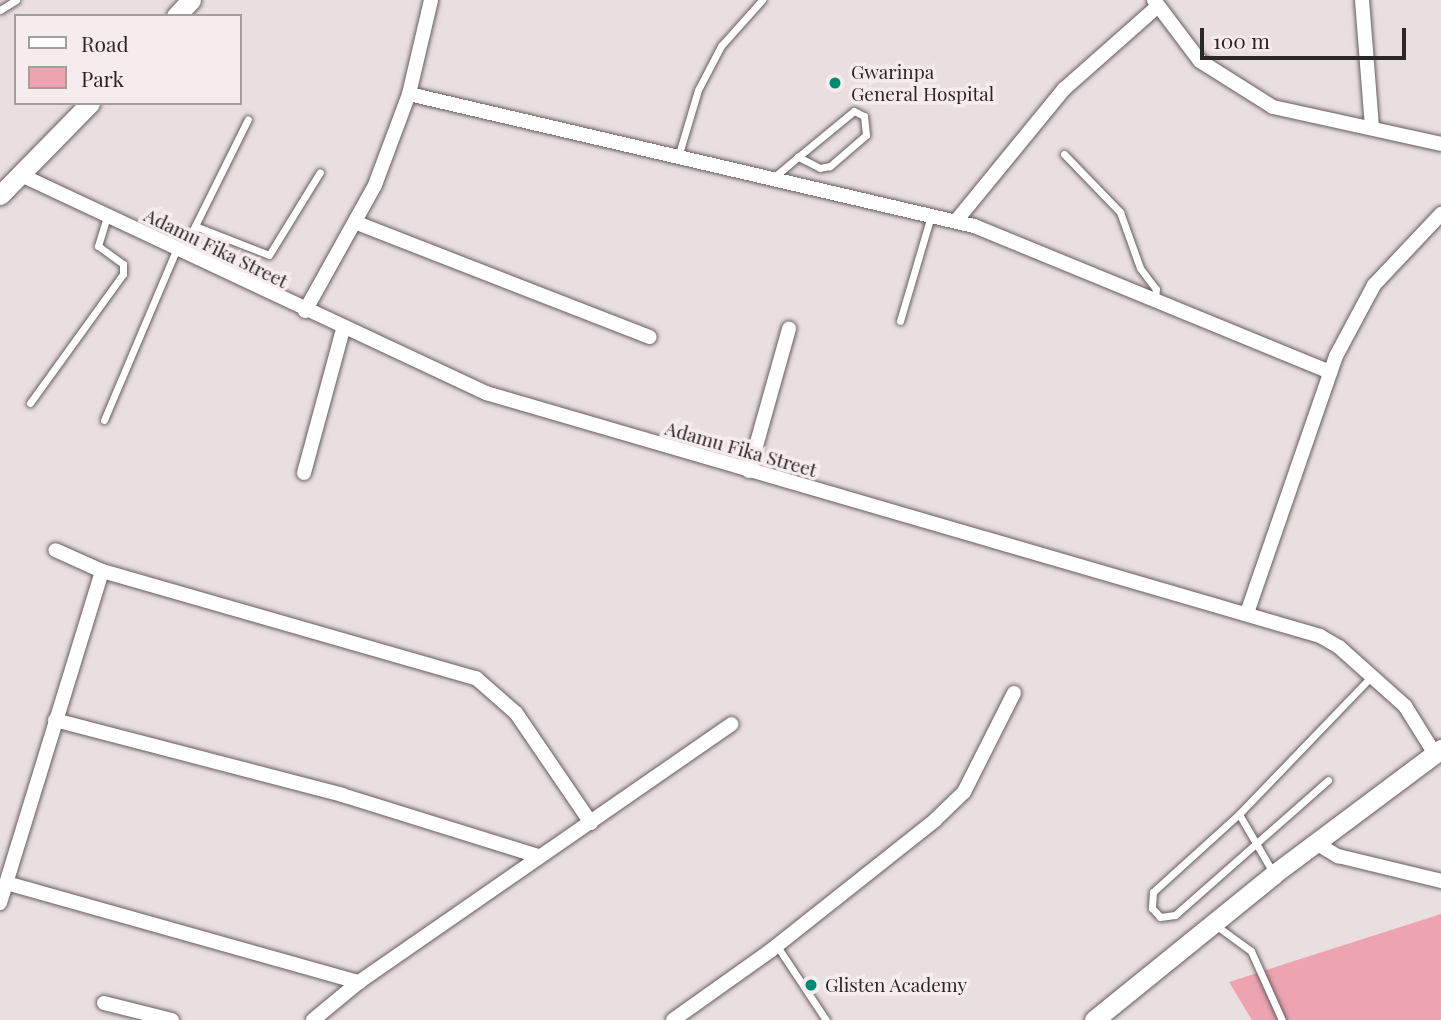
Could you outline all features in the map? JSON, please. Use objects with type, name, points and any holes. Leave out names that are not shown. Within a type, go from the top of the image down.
[{"type":"street","points":[[178,14],[191,0]]},
{"type":"street","points":[[305,311],[356,223],[409,94],[431,0]]},
{"type":"street","points":[[1362,0],[1372,127]]},
{"type":"street","points":[[956,221],[1064,89],[1155,4],[1200,61],[1243,91],[1299,115],[1372,127],[1441,144]]},
{"type":"street","points":[[409,94],[956,221],[1330,372]]},
{"type":"street","points":[[0,195],[88,105]]},
{"type":"street","name":"Adamu Fika Street","points":[[21,175],[343,330],[486,393],[1320,636],[1373,676],[1405,706],[1438,752]]},
{"type":"street","points":[[1247,613],[1330,372],[1374,285],[1441,214]]},
{"type":"street","points":[[356,223],[650,337]]},
{"type":"street","points":[[749,471],[789,329]]},
{"type":"street","points":[[304,473],[343,330]]},
{"type":"street","points":[[55,550],[102,571],[476,678],[516,713],[591,823]]},
{"type":"street","points":[[0,902],[102,571]]},
{"type":"street","points":[[673,1020],[776,946],[935,820],[964,792],[1014,692]]},
{"type":"street","points":[[55,720],[342,795],[538,856]]},
{"type":"street","points":[[313,1020],[359,982],[731,724]]},
{"type":"street","points":[[1094,1020],[1274,874],[1438,752]]},
{"type":"street","points":[[1317,843],[1338,856],[1441,881]]},
{"type":"street","points":[[6,883],[359,982]]},
{"type":"street","points":[[104,1003],[172,1020]]},
{"type":"lane","points":[[0,10],[16,0]]},
{"type":"lane","points":[[678,157],[698,90],[721,46],[762,0]]},
{"type":"lane","points":[[772,178],[854,111],[864,116],[866,135],[830,166],[820,168],[798,157]]},
{"type":"lane","points":[[104,419],[179,251],[195,226],[248,119]]},
{"type":"lane","points":[[1063,154],[1120,212],[1140,268],[1156,289],[1155,300]]},
{"type":"lane","points":[[195,226],[269,255],[320,172]]},
{"type":"lane","points":[[900,321],[931,215]]},
{"type":"lane","points":[[30,403],[123,274],[123,264],[98,246],[107,217]]},
{"type":"lane","points":[[1328,780],[1175,915],[1160,916],[1152,908],[1153,892],[1239,814],[1373,676]]},
{"type":"lane","points":[[1239,814],[1274,874]]},
{"type":"lane","points":[[1213,923],[1251,951],[1282,1020]]},
{"type":"lane","points":[[776,946],[826,1020]]},
{"type":"green space","points":[[1441,914],[1441,1020],[1252,1020],[1229,982]]},
{"type":"place","name":"Gwarinpa General Hospital","points":[[835,83]]},
{"type":"place","name":"Glisten Academy","points":[[811,985]]}]
